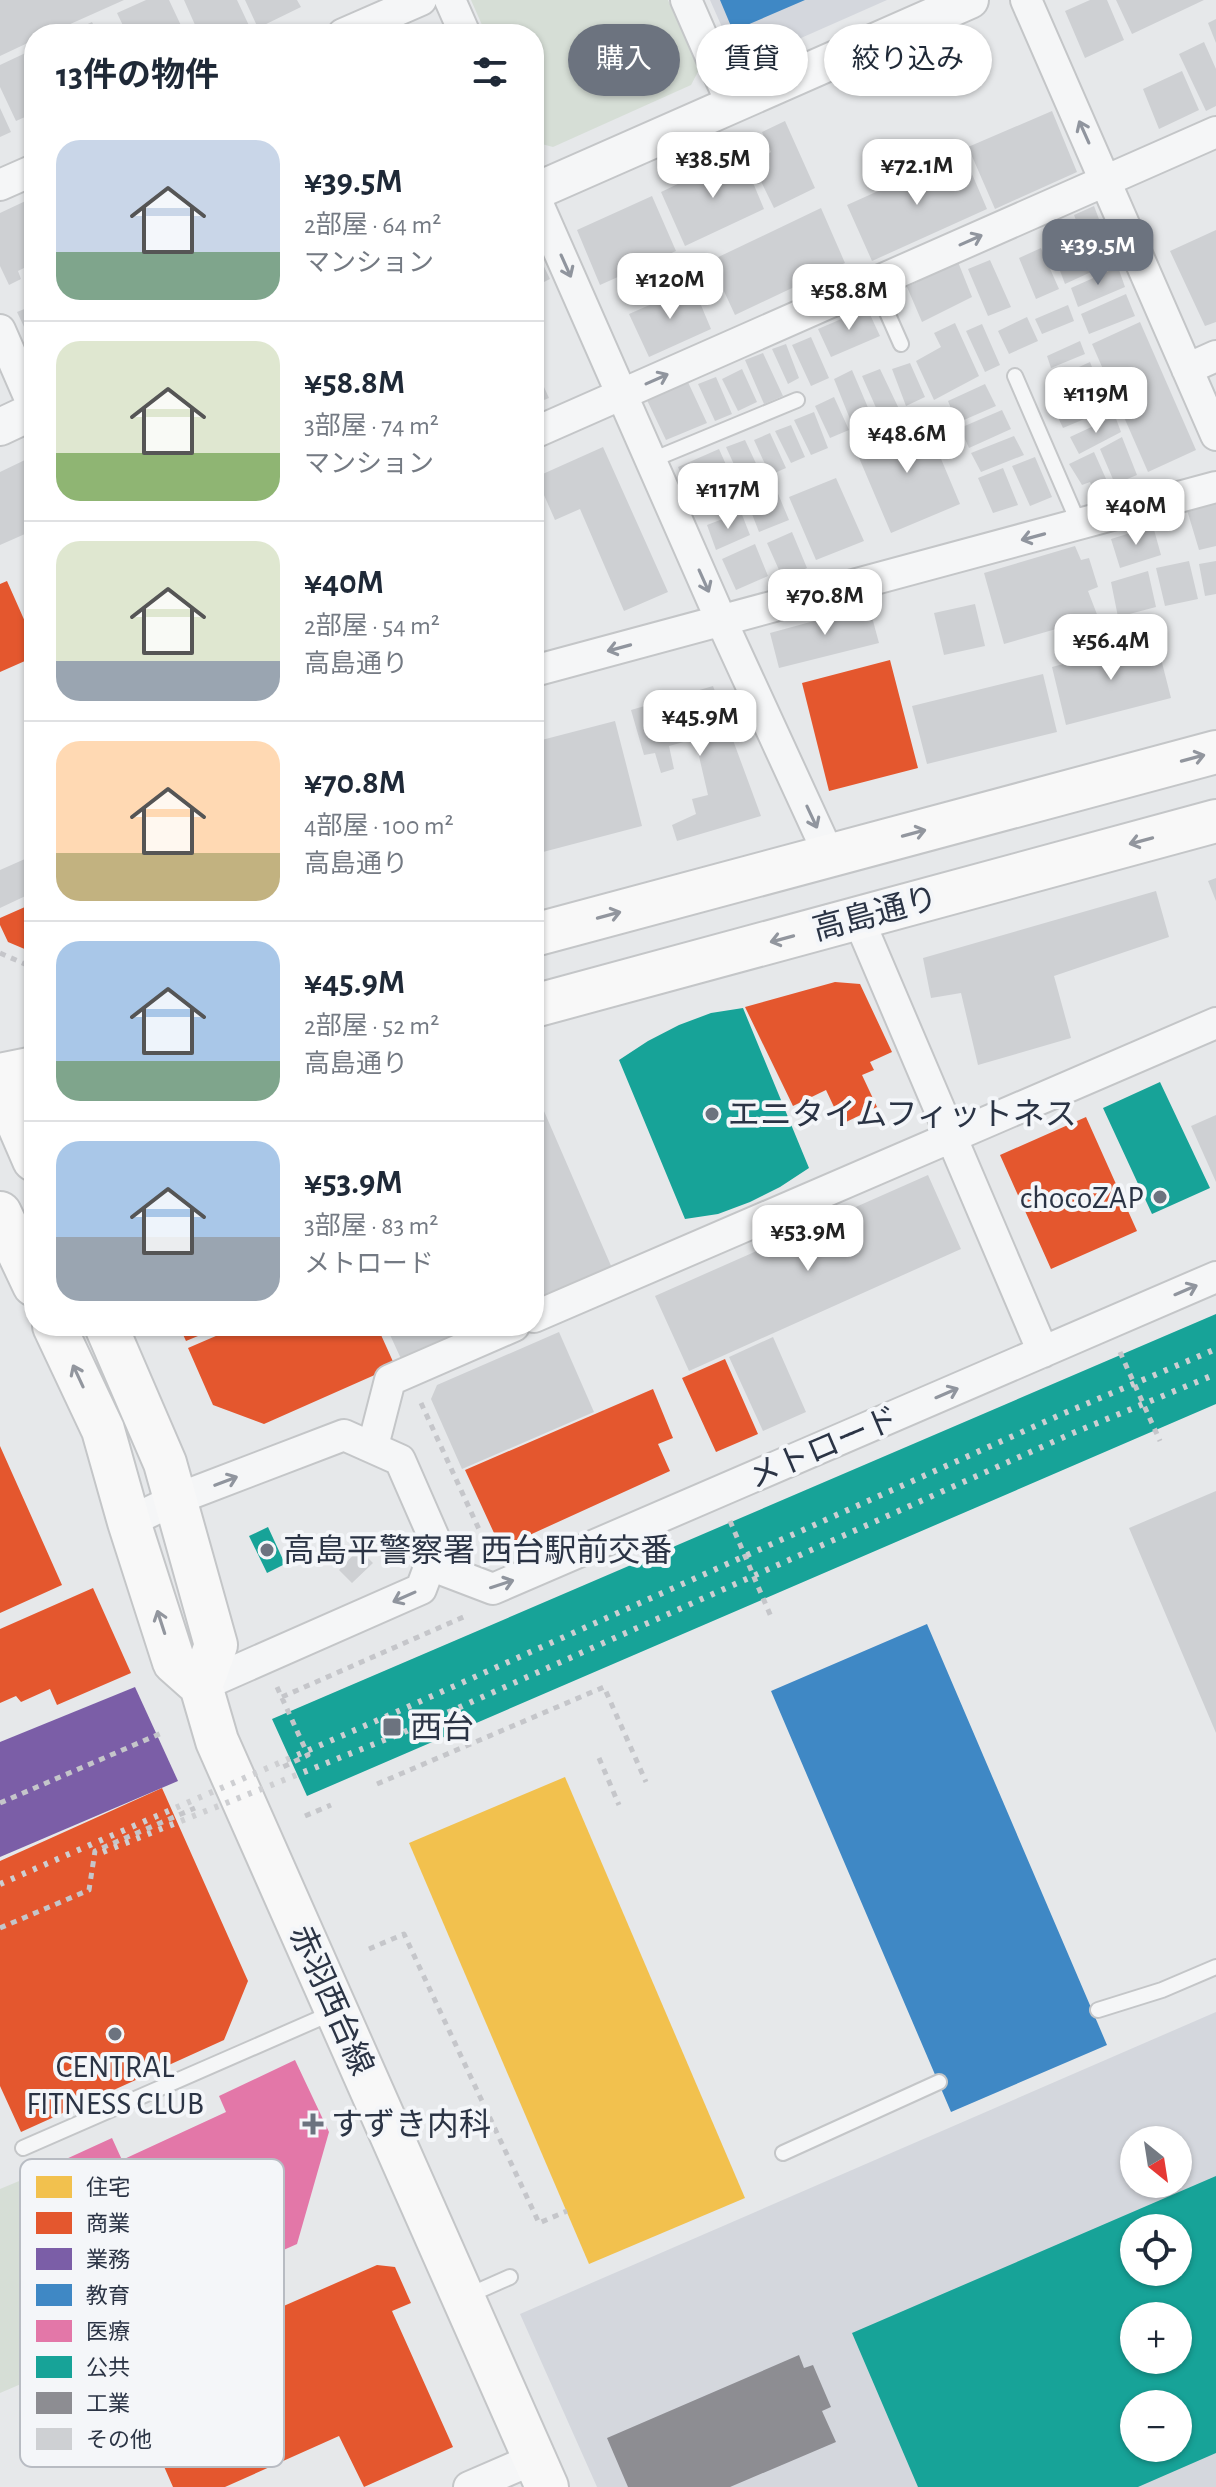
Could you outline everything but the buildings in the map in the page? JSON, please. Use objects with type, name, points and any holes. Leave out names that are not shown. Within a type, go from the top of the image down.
[{"type":"main road","points":[[544,932],[1216,752]]},
{"type":"main road","name":"高島通り","points":[[544,1003],[1216,821]]},
{"type":"main road","points":[[0,1075],[24,1070]]},
{"type":"main road","points":[[0,1082],[24,1151]]},
{"type":"main road","points":[[0,1213],[24,1264]]},
{"type":"main road","points":[[59,1336],[103,1430],[174,1662],[201,1686],[216,1645],[165,1463],[110,1336]]},
{"type":"main road","name":"赤羽西台線","points":[[201,1686],[217,1741],[540,2473]]},
{"type":"street","points":[[366,24],[421,0]]},
{"type":"street","points":[[450,0],[461,24]]},
{"type":"street","points":[[686,0],[732,105]]},
{"type":"street","points":[[544,189],[970,0]]},
{"type":"street","points":[[1026,0],[1216,435]]},
{"type":"street","points":[[544,429],[1216,132]]},
{"type":"street","points":[[0,185],[24,174]]},
{"type":"street","points":[[544,216],[721,620],[829,855]]},
{"type":"street","points":[[0,330],[24,386]]},
{"type":"street","points":[[1187,369],[1216,356]]},
{"type":"street","points":[[0,427],[24,415]]},
{"type":"street","points":[[544,668],[1216,487]]},
{"type":"street","points":[[858,918],[1043,1352]]},
{"type":"street","points":[[544,1313],[1216,1023]]},
{"type":"street","name":"メトロード","points":[[430,1565],[493,1589],[1216,1277]]},
{"type":"street","points":[[373,1446],[390,1380],[491,1336]]},
{"type":"street","points":[[129,1522],[174,1500],[344,1435],[400,1460],[435,1540],[421,1589],[201,1686]]},
{"type":"street","points":[[469,2487],[540,2473]]},
{"type":"lane","points":[[874,283],[901,344]]},
{"type":"lane","points":[[1015,376],[1079,524]]},
{"type":"lane","points":[[652,460],[797,400]]},
{"type":"lane","points":[[1098,2010],[1162,1990],[1216,1967]]},
{"type":"lane","points":[[23,2148],[336,2011]]},
{"type":"lane","points":[[783,2153],[939,2082]]},
{"type":"lane","points":[[463,2298],[510,2277]]},
{"type":"path","points":[[0,953],[24,964]]},
{"type":"path","points":[[1118,1348],[1160,1441]]},
{"type":"path","points":[[728,1516],[772,1619]]},
{"type":"path","points":[[276,1683],[308,1755]]},
{"type":"path","points":[[377,1784],[604,1687],[646,1782]]},
{"type":"path","points":[[0,1803],[164,1732]]},
{"type":"path","points":[[283,1767],[316,1752]]},
{"type":"path","points":[[599,1758],[619,1805]]},
{"type":"path","points":[[305,1816],[331,1805]]},
{"type":"path","points":[[0,1928],[89,1890],[95,1851],[195,1808]]},
{"type":"path","points":[[369,1949],[404,1934],[539,2223],[567,2211]]},
{"type":"shaded area","points":[[471,0],[668,0],[679,24],[568,24],[568,96],[667,96],[553,147],[544,145],[544,24],[482,24]]},
{"type":"shaded area","points":[[710,0],[887,0],[833,24],[824,24],[824,28],[808,35],[808,24],[721,24]]},
{"type":"shaded area","points":[[680,27],[696,63],[696,76],[691,85],[680,90]]},
{"type":"shaded area","points":[[1216,2012],[1216,2487],[597,2487],[520,2314]]},
{"type":"shaded area","points":[[20,2181],[20,2384],[0,2393],[0,2189]]},
{"type":"railway","points":[[0,1884],[392,1714],[1060,1415],[1216,1349]]},
{"type":"railway","points":[[103,1852],[402,1733],[1073,1433],[1216,1374]]},
{"type":"place","name":"エニタイムフィットネス","points":[[712,1114]]},
{"type":"place","name":"chocoZAP","points":[[1160,1197]]},
{"type":"place","name":"高島平警察署 西台駅前交番","points":[[267,1550]]},
{"type":"place","name":"西台","points":[[392,1727]]},
{"type":"place","name":"CENTRAL FITNESS CLUB","points":[[115,2034]]},
{"type":"place","name":"すずき内科","points":[[313,2124]]}]
